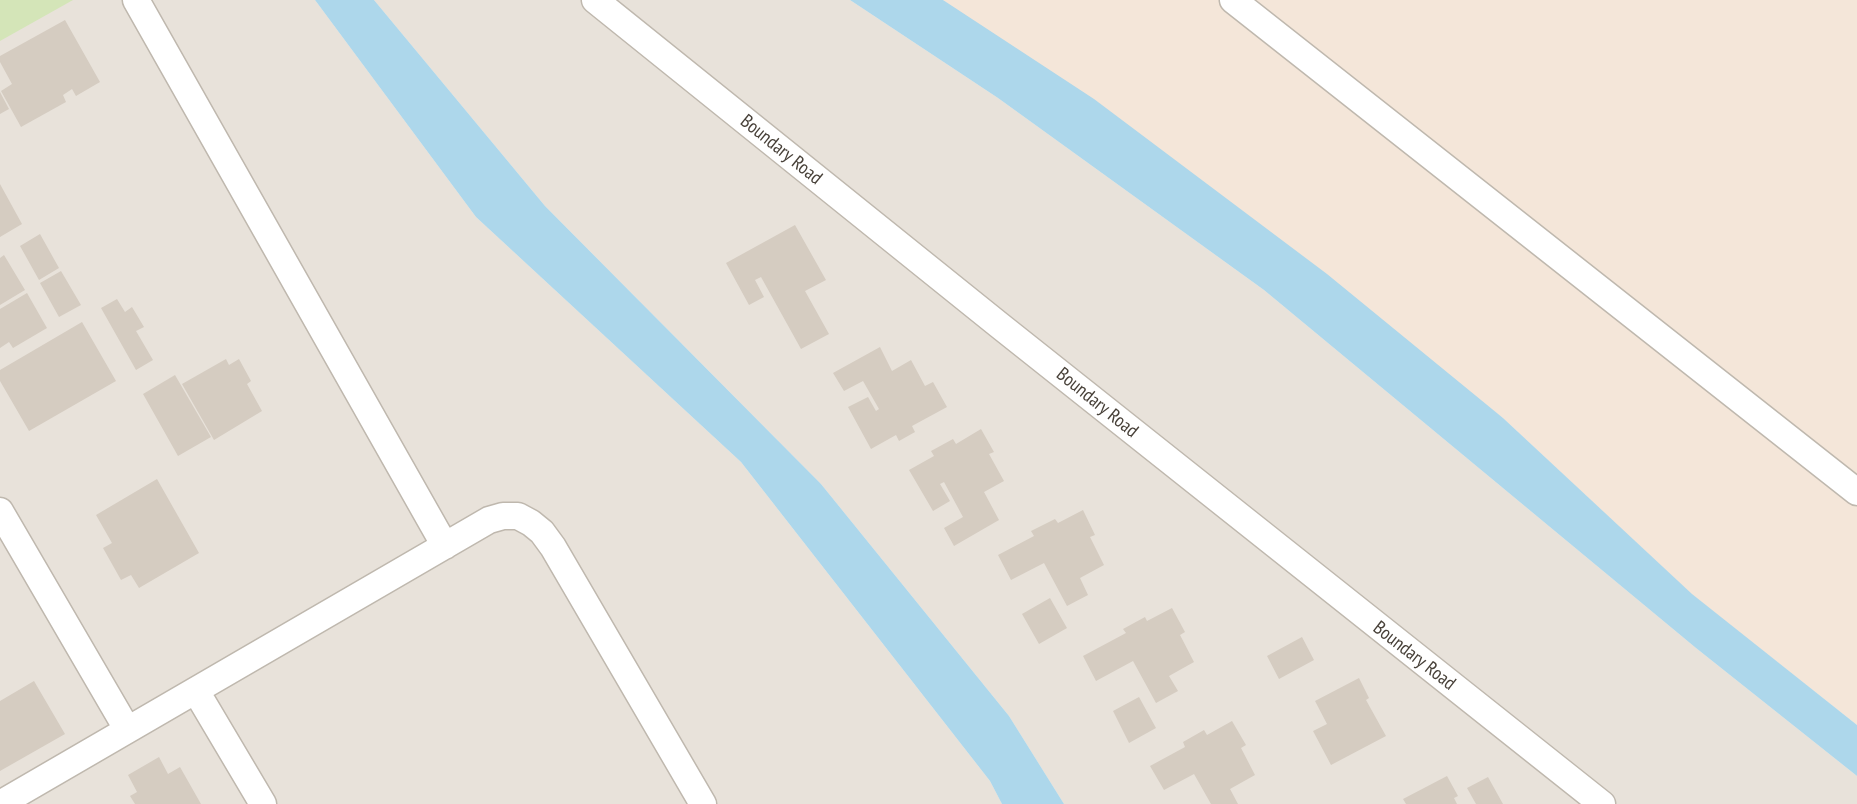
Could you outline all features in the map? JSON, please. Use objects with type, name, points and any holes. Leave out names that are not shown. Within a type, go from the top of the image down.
[{"type":"street","points":[[136,0],[444,546]]},
{"type":"street","name":"Boundary Road","points":[[595,0],[1007,332],[1602,804]]},
{"type":"street","points":[[1233,0],[1857,492]]},
{"type":"street","points":[[0,511],[127,729]]},
{"type":"street","points":[[0,804],[489,520],[503,516],[518,516],[542,532],[553,547],[703,804]]},
{"type":"street","points":[[196,691],[262,804]]},
{"type":"shaded area","points":[[0,0],[315,0],[476,217],[741,462],[990,781],[1002,804],[0,804]]},
{"type":"shaded area","points":[[374,0],[850,0],[998,98],[1264,290],[1696,648],[1857,776],[1857,804],[1064,804],[1009,716],[821,484],[545,206]]},
{"type":"shaded area","points":[[943,0],[1857,0],[1857,725],[1691,594],[1503,418]]},
{"type":"green space","points":[[0,0],[73,0],[0,41]]},
{"type":"water","points":[[315,0],[374,0],[545,206],[821,484],[1009,716],[1064,804],[1002,804],[990,781],[741,462],[476,217]]},
{"type":"water","points":[[850,0],[943,0],[1094,99],[1327,274],[1503,418],[1692,594],[1857,725],[1857,776],[1696,648],[1264,290],[998,98]]},
{"type":"building","points":[[65,20],[100,82],[76,96],[72,89],[63,95],[66,102],[21,127],[1,91],[12,84],[0,62],[0,56]]},
{"type":"building","points":[[0,92],[9,109],[0,114]]},
{"type":"building","points":[[0,184],[22,224],[0,237]]},
{"type":"building","points":[[795,225],[826,280],[805,291],[829,334],[801,349],[761,277],[755,280],[764,297],[749,305],[726,263]]},
{"type":"building","points":[[40,234],[59,268],[39,280],[20,246]]},
{"type":"building","points":[[4,255],[25,290],[0,305],[0,258]]},
{"type":"building","points":[[61,271],[81,305],[59,317],[40,283]]},
{"type":"building","points":[[27,293],[47,328],[13,348],[9,342],[0,348],[0,309]]},
{"type":"building","points":[[117,299],[125,312],[132,307],[144,327],[136,331],[153,360],[136,370],[101,308]]},
{"type":"building","points":[[82,322],[116,381],[29,431],[0,381],[0,370]]},
{"type":"building","points":[[880,347],[892,371],[911,360],[925,386],[933,382],[947,407],[912,426],[915,432],[899,441],[896,435],[871,449],[848,407],[868,397],[876,411],[879,409],[863,381],[844,391],[833,373]]},
{"type":"building","points":[[226,359],[229,365],[239,359],[251,381],[247,384],[262,411],[214,440],[182,384]]},
{"type":"building","points":[[175,375],[211,437],[178,456],[143,394]]},
{"type":"building","points":[[981,429],[994,452],[989,454],[1004,481],[984,492],[999,520],[954,546],[944,528],[963,517],[944,482],[940,484],[950,501],[933,511],[909,470],[934,456],[931,451],[953,439],[956,444]]},
{"type":"building","points":[[157,479],[199,553],[139,588],[131,575],[121,580],[103,548],[112,543],[96,515]]},
{"type":"building","points":[[1083,510],[1095,535],[1090,537],[1104,565],[1080,578],[1088,595],[1067,606],[1044,563],[1011,580],[998,555],[1034,536],[1031,531],[1055,519],[1058,523]]},
{"type":"building","points":[[1050,598],[1067,628],[1039,644],[1022,614]]},
{"type":"building","points":[[1172,608],[1185,632],[1180,635],[1194,662],[1169,676],[1178,691],[1156,703],[1133,661],[1096,681],[1083,656],[1126,633],[1123,629],[1145,617],[1147,621]]},
{"type":"building","points":[[1302,637],[1314,660],[1279,679],[1267,656]]},
{"type":"building","points":[[1359,678],[1369,698],[1366,700],[1386,736],[1331,765],[1313,731],[1327,724],[1315,701]]},
{"type":"building","points":[[34,681],[65,734],[0,771],[0,701]]},
{"type":"building","points":[[1139,697],[1156,728],[1129,743],[1113,711]]},
{"type":"building","points":[[1232,721],[1246,745],[1241,748],[1255,775],[1230,789],[1238,804],[1211,804],[1194,774],[1164,790],[1150,766],[1185,747],[1183,742],[1204,730],[1207,735]]},
{"type":"building","points":[[159,757],[168,774],[180,767],[201,804],[135,804],[130,796],[137,792],[128,775]]},
{"type":"building","points":[[1447,776],[1458,796],[1454,798],[1457,804],[1406,804],[1403,799]]},
{"type":"building","points":[[1488,777],[1503,804],[1476,804],[1467,788]]}]
